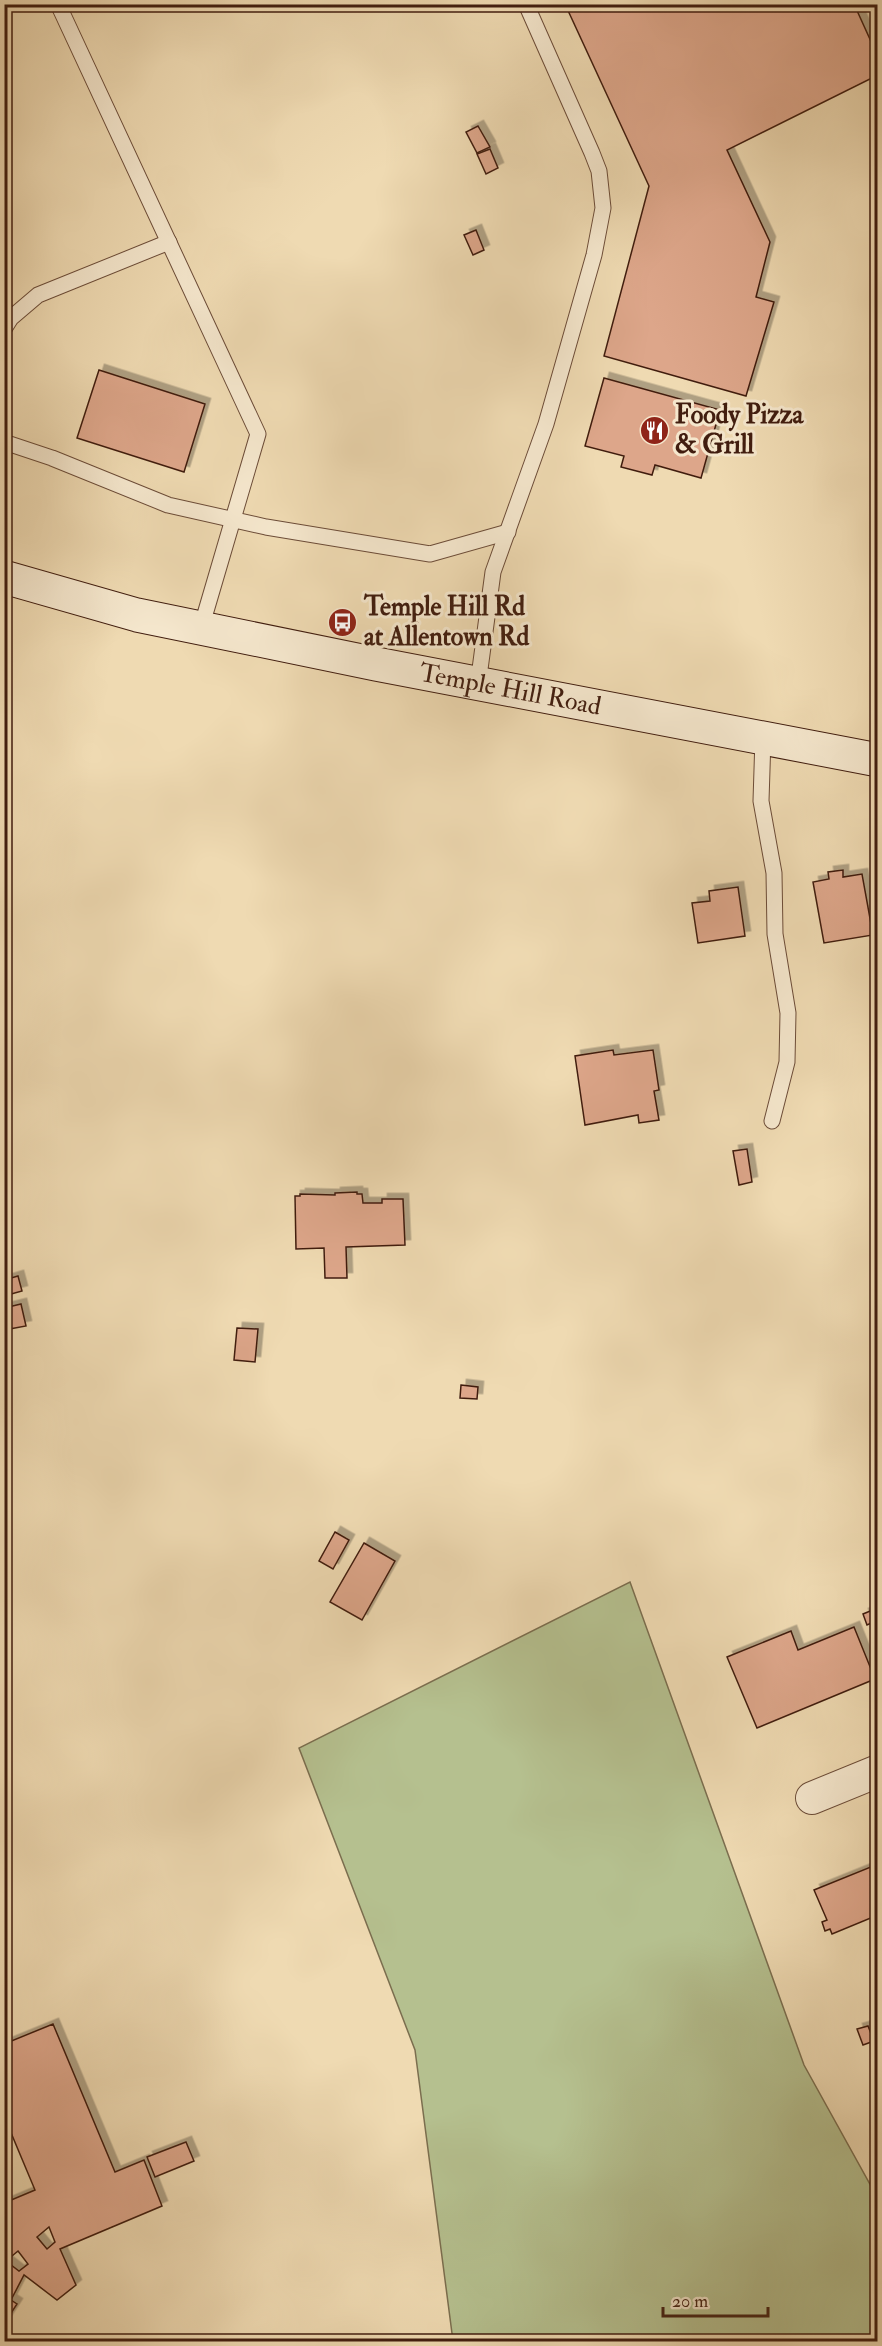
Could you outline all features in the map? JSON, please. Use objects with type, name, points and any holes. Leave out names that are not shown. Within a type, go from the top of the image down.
[{"type":"main road","name":"Temple Hill Road","points":[[4,577],[137,615],[478,684],[878,760]]},
{"type":"street","points":[[812,1798],[878,1772]]},
{"type":"lane","points":[[58,4],[258,434],[201,628]]},
{"type":"lane","points":[[478,684],[494,572],[546,424],[594,255],[603,208],[598,171],[592,153],[526,4]]},
{"type":"lane","points":[[4,329],[11,318],[38,295],[169,242]]},
{"type":"lane","points":[[4,442],[52,458],[168,505],[266,527],[430,554],[508,532]]},
{"type":"lane","points":[[763,738],[761,801],[774,873],[775,934],[788,1013],[788,1062],[772,1120]]},
{"type":"green space","points":[[630,1582],[804,2065],[877,2197],[877,2341],[453,2341],[415,2050],[299,1748]]},
{"type":"building","points":[[565,4],[854,4],[878,57],[878,75],[727,150],[770,242],[756,297],[774,302],[746,396],[604,356],[649,186]]},
{"type":"building","points":[[478,126],[490,147],[477,153],[466,132]]},
{"type":"building","points":[[490,149],[498,168],[486,174],[477,154]]},
{"type":"building","points":[[476,230],[484,250],[473,255],[464,235]]},
{"type":"building","points":[[99,370],[205,404],[184,472],[77,438]]},
{"type":"building","points":[[604,378],[720,410],[701,478],[655,465],[652,475],[621,467],[624,456],[585,446]]},
{"type":"building","points":[[843,870],[843,877],[862,874],[873,935],[824,943],[813,882],[829,879],[828,872]]},
{"type":"building","points":[[738,887],[745,936],[698,943],[692,903],[710,901],[709,891]]},
{"type":"building","points":[[613,1050],[614,1055],[653,1050],[659,1090],[654,1091],[659,1120],[639,1123],[638,1115],[585,1125],[575,1056]]},
{"type":"building","points":[[747,1149],[752,1182],[739,1185],[733,1151]]},
{"type":"building","points":[[357,1192],[357,1194],[362,1194],[363,1203],[382,1203],[382,1199],[403,1199],[405,1245],[346,1247],[347,1278],[325,1278],[324,1248],[296,1249],[295,1196]]},
{"type":"building","points":[[18,1276],[22,1291],[4,1296],[4,1280]]},
{"type":"building","points":[[21,1304],[26,1326],[4,1330],[4,1308]]},
{"type":"building","points":[[237,1328],[258,1329],[255,1362],[234,1360]]},
{"type":"building","points":[[461,1385],[478,1387],[477,1399],[460,1398]]},
{"type":"building","points":[[335,1532],[349,1540],[333,1569],[319,1561]]},
{"type":"building","points":[[364,1543],[395,1561],[362,1620],[330,1602]]},
{"type":"building","points":[[875,1609],[878,1620],[867,1625],[863,1614]]},
{"type":"building","points":[[854,1627],[875,1679],[757,1728],[727,1657],[791,1631],[798,1650]]},
{"type":"building","points":[[878,1864],[878,1915],[832,1934],[830,1929],[825,1931],[822,1922],[827,1920],[814,1890]]},
{"type":"building","points":[[53,2024],[115,2172],[144,2160],[162,2206],[60,2249],[76,2285],[57,2300],[24,2275],[11,2300],[17,2304],[4,2324],[4,2203],[35,2190],[4,2116],[4,2044]],"holes":[[[49,2227],[55,2242],[47,2249],[37,2237]],[[18,2251],[28,2264],[19,2271],[6,2261]]]},
{"type":"building","points":[[868,2026],[874,2041],[863,2045],[857,2029]]},
{"type":"building","points":[[186,2142],[194,2161],[155,2177],[147,2157]]},
{"type":"place","name":"Foody Pizza & Grill","points":[[654,430]]},
{"type":"place","name":"Temple Hill Rd at Allentown Rd","points":[[343,622]]}]
